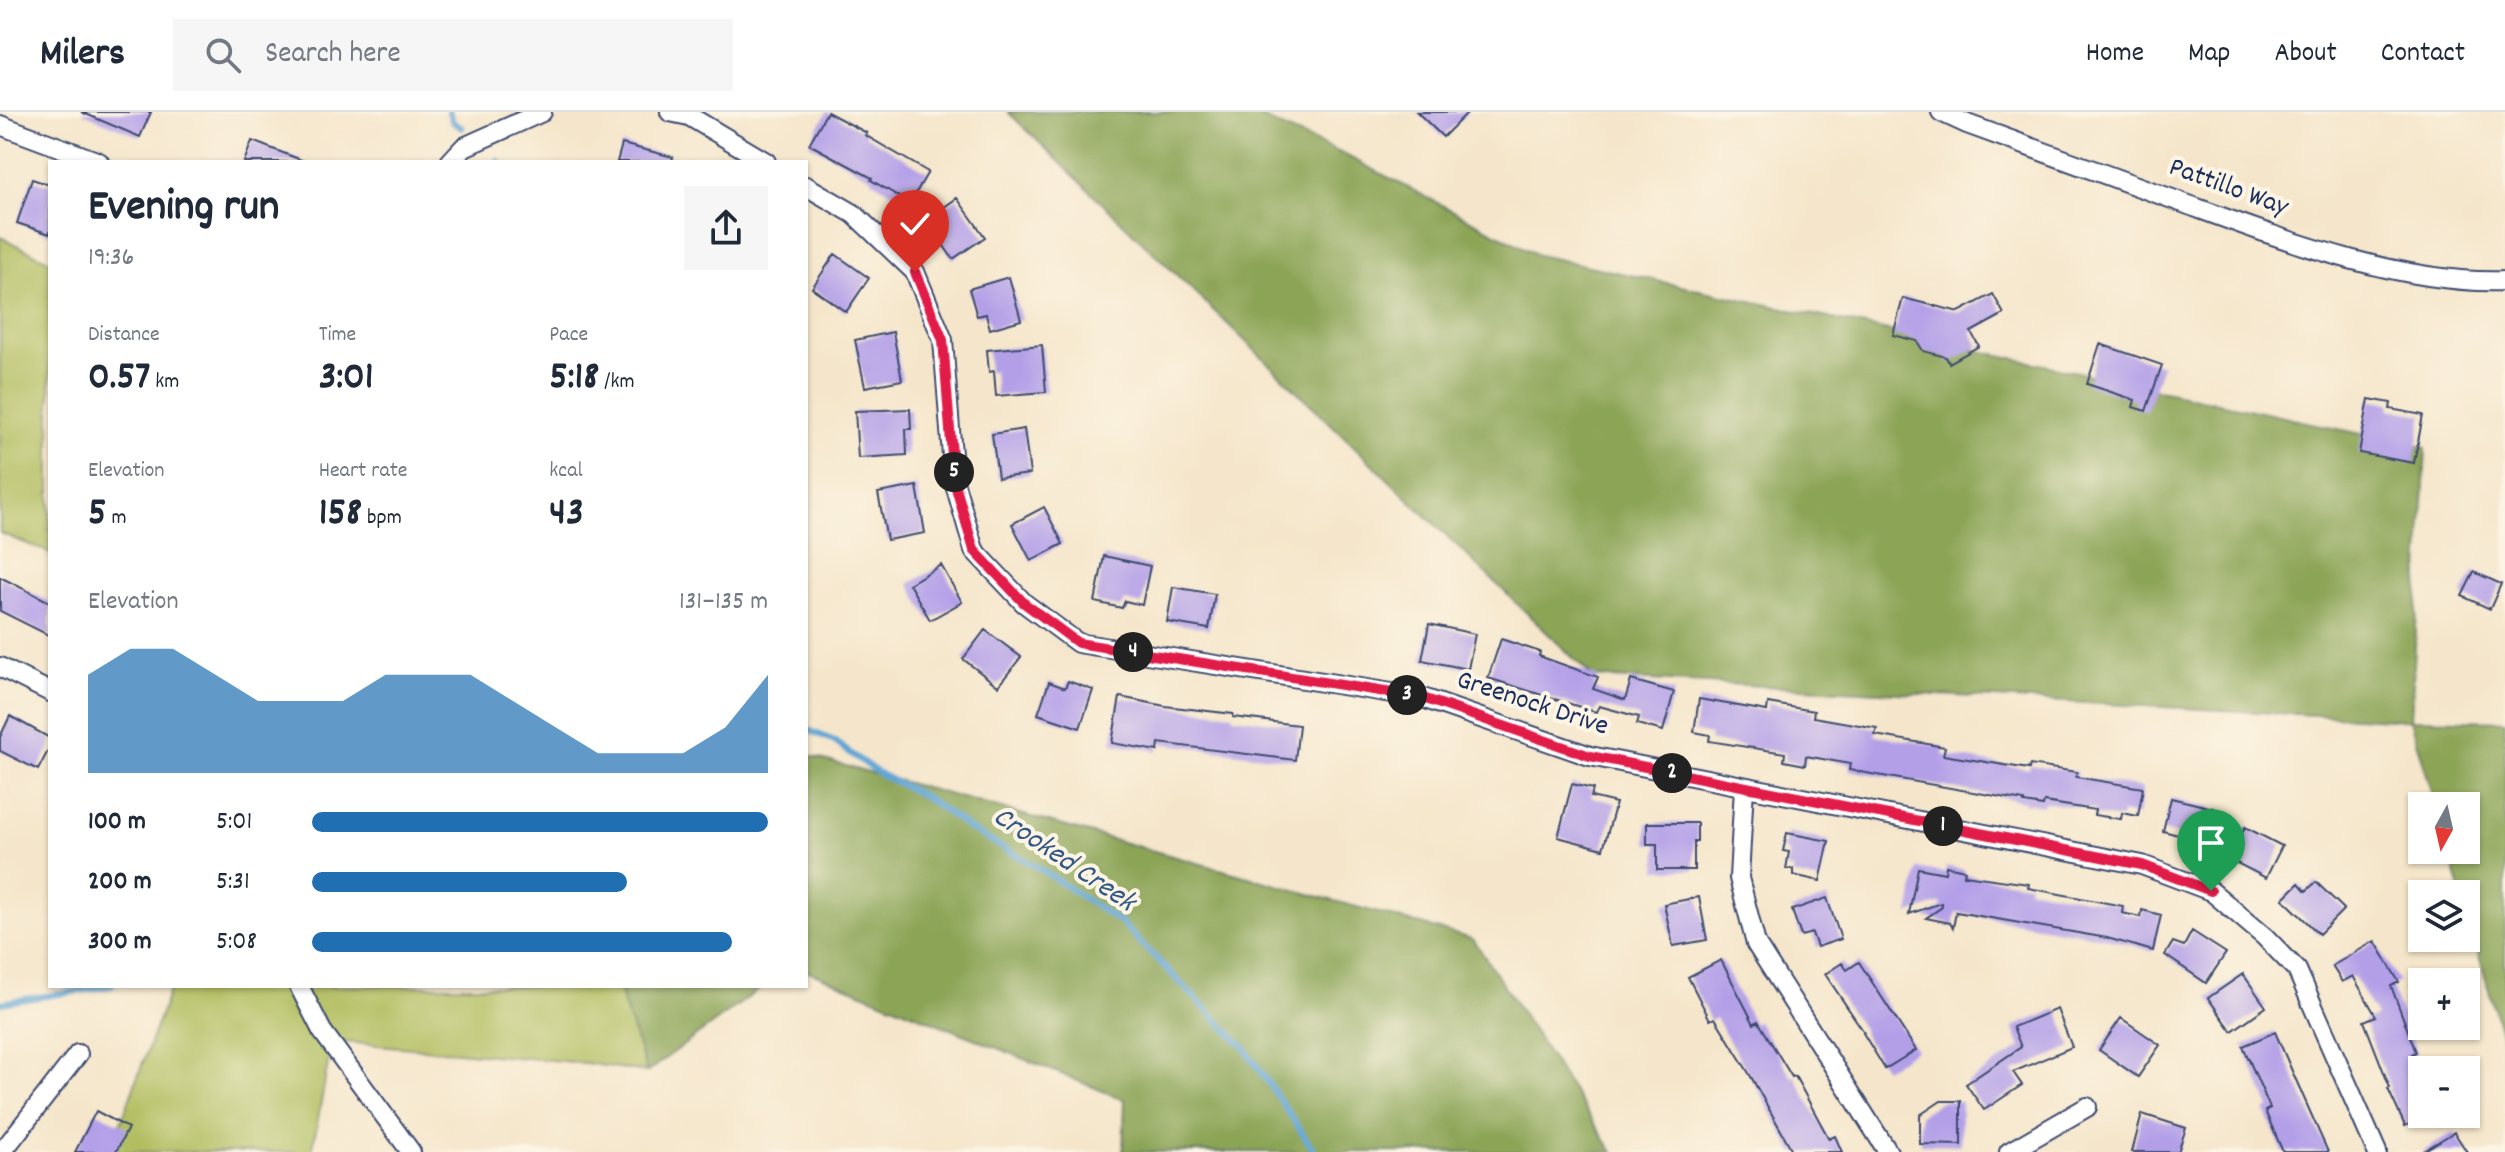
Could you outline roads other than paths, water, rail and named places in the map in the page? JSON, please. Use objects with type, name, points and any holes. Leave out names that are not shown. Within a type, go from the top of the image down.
[{"type":"street","points":[[452,160],[464,147],[542,112]]},
{"type":"street","points":[[670,112],[690,114],[763,160]]},
{"type":"street","name":"Pattillo Way","points":[[1941,112],[2304,245],[2410,273],[2477,282],[2505,281]]},
{"type":"street","points":[[0,125],[94,160]]},
{"type":"street","name":"Greenock Drive","points":[[808,187],[854,214],[915,272],[943,340],[954,481],[974,550],[1024,603],[1078,643],[1423,698],[1590,756],[2142,865],[2211,891],[2265,937],[2297,970],[2377,1152]]},
{"type":"street","points":[[0,667],[48,691]]},
{"type":"street","points":[[1744,787],[1739,878],[1756,944],[1888,1152]]},
{"type":"street","points":[[300,988],[322,1031],[411,1152]]},
{"type":"street","points":[[2,1152],[78,1054]]},
{"type":"street","points":[[2009,1152],[2087,1107]]},
{"type":"waterway","name":"Crooked Creek","points":[[449,112],[453,122],[462,128]]},
{"type":"waterway","name":"Crooked Creek","points":[[808,730],[832,740],[878,773],[925,797],[971,830],[1037,867],[1121,923],[1244,1047],[1315,1152]]},
{"type":"waterway","points":[[0,1003],[99,988]]}]
